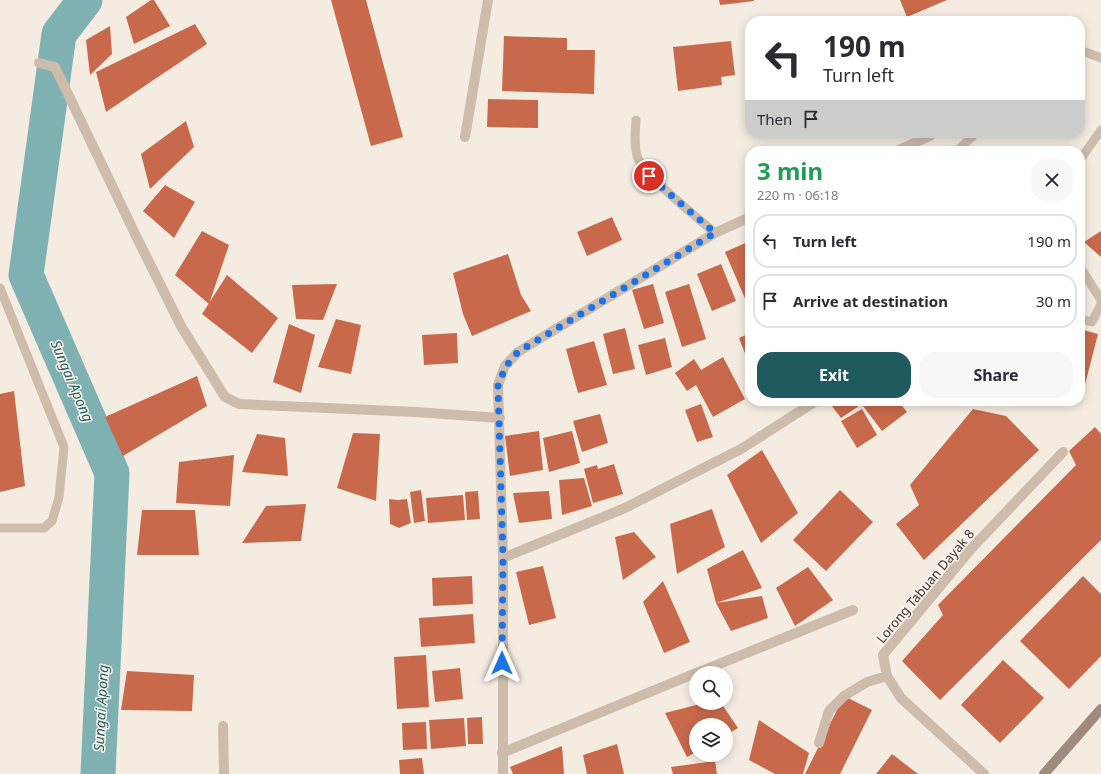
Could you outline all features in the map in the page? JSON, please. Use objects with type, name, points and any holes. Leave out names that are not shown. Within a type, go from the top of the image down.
[{"type":"street","points":[[465,137],[488,0]]},
{"type":"street","points":[[39,63],[55,67],[181,326],[225,397],[239,404],[416,412],[500,418]]},
{"type":"street","points":[[907,146],[925,138]]},
{"type":"street","points":[[502,774],[503,558],[498,385],[506,366],[518,352],[715,233],[745,219]]},
{"type":"street","points":[[503,558],[625,508],[741,449],[808,406]]},
{"type":"street","name":"Lorong Tabuan Dayak 8","points":[[984,774],[901,698],[887,676],[883,655],[971,549],[1063,452]]},
{"type":"street","points":[[714,666],[853,610]]},
{"type":"street","points":[[502,752],[689,676]]},
{"type":"street","points":[[819,743],[829,711],[844,696],[867,682],[887,676]]},
{"type":"street","points":[[1044,774],[1101,710]]},
{"type":"street","points":[[223,726],[224,774]]},
{"type":"lane","points":[[1085,52],[1101,58]]},
{"type":"lane","points":[[636,120],[634,142],[637,158],[649,176],[715,233]]},
{"type":"lane","points":[[1085,153],[1101,130]]},
{"type":"lane","points":[[962,146],[971,138]]},
{"type":"lane","points":[[1085,275],[1101,300]]},
{"type":"lane","points":[[0,288],[64,447],[59,497],[52,521],[44,528],[0,528]]},
{"type":"lane","points":[[1085,320],[1092,322],[1101,304]]},
{"type":"building","points":[[151,0],[154,0],[170,26],[134,44],[126,17]]},
{"type":"building","points":[[331,0],[366,0],[403,137],[371,146]]},
{"type":"building","points":[[719,0],[754,0],[754,1],[720,5]]},
{"type":"building","points":[[900,0],[947,0],[909,16],[907,16]]},
{"type":"building","points":[[195,24],[207,44],[106,112],[96,72]]},
{"type":"building","points":[[110,26],[112,54],[90,75],[86,40]]},
{"type":"building","points":[[504,36],[567,38],[567,50],[595,50],[594,94],[502,91]]},
{"type":"building","points":[[731,41],[735,75],[721,77],[722,85],[678,91],[673,47]]},
{"type":"building","points":[[488,99],[538,100],[538,128],[487,127]]},
{"type":"building","points":[[186,121],[194,147],[150,189],[141,154]]},
{"type":"building","points":[[165,185],[195,202],[174,238],[143,211]]},
{"type":"building","points":[[612,217],[622,240],[587,256],[577,232]]},
{"type":"building","points":[[202,231],[229,245],[209,304],[175,275]]},
{"type":"building","points":[[1101,231],[1101,257],[1085,243],[1085,241]]},
{"type":"building","points":[[745,243],[745,298],[725,252]]},
{"type":"building","points":[[508,254],[521,295],[531,311],[472,336],[463,314],[453,273]]},
{"type":"building","points":[[721,264],[736,301],[712,311],[697,274]]},
{"type":"building","points":[[227,275],[278,318],[252,353],[202,314]]},
{"type":"building","points":[[337,284],[323,320],[296,319],[292,285]]},
{"type":"building","points":[[653,284],[664,323],[644,329],[632,290]]},
{"type":"building","points":[[689,284],[706,339],[682,347],[665,292]]},
{"type":"building","points":[[336,319],[361,325],[351,374],[318,367]]},
{"type":"building","points":[[289,324],[315,335],[301,393],[273,382]]},
{"type":"building","points":[[625,328],[635,369],[613,374],[603,334]]},
{"type":"building","points":[[1085,330],[1098,334],[1085,384]]},
{"type":"building","points":[[457,333],[458,363],[424,365],[422,335]]},
{"type":"building","points":[[745,335],[745,353],[739,338]]},
{"type":"building","points":[[665,338],[672,367],[646,375],[638,345]]},
{"type":"building","points":[[594,341],[607,385],[578,393],[566,349]]},
{"type":"building","points":[[723,357],[745,399],[713,417],[696,385],[687,391],[675,373],[694,359],[701,370]]},
{"type":"building","points":[[197,376],[207,406],[123,456],[105,417]]},
{"type":"building","points":[[14,391],[25,486],[0,492],[0,394]]},
{"type":"building","points":[[701,404],[713,437],[697,442],[685,410]]},
{"type":"building","points":[[832,406],[859,406],[841,418]]},
{"type":"building","points":[[863,406],[902,406],[907,412],[882,431]]},
{"type":"building","points":[[862,409],[877,435],[857,448],[841,421]]},
{"type":"building","points":[[973,409],[1006,416],[1039,450],[924,560],[896,524],[919,505],[910,485]]},
{"type":"building","points":[[600,414],[608,443],[582,452],[573,421]]},
{"type":"building","points":[[1095,427],[1101,434],[1101,540],[940,700],[902,661],[943,615],[938,605],[1076,465],[1069,451]]},
{"type":"building","points":[[539,431],[543,470],[510,476],[505,436]]},
{"type":"building","points":[[572,431],[580,463],[549,472],[543,438]]},
{"type":"building","points":[[353,433],[380,434],[376,501],[337,488]]},
{"type":"building","points":[[257,434],[285,438],[288,476],[242,472]]},
{"type":"building","points":[[762,450],[798,513],[761,543],[727,475]]},
{"type":"building","points":[[234,455],[230,506],[176,503],[179,462]]},
{"type":"building","points":[[614,464],[623,494],[593,503],[584,469],[597,465],[598,469]]},
{"type":"building","points":[[584,478],[592,506],[562,515],[559,480]]},
{"type":"building","points":[[421,490],[425,521],[414,523],[410,492]]},
{"type":"building","points":[[840,490],[873,522],[826,571],[793,540]]},
{"type":"building","points":[[478,491],[480,519],[467,520],[465,492]]},
{"type":"building","points":[[549,491],[552,519],[519,523],[513,493]]},
{"type":"building","points":[[463,495],[465,520],[428,523],[426,498]]},
{"type":"building","points":[[389,499],[407,499],[411,523],[399,528],[390,524]]},
{"type":"building","points":[[306,504],[301,541],[242,543],[266,506]]},
{"type":"building","points":[[712,509],[725,547],[677,574],[670,524]]},
{"type":"building","points":[[142,510],[195,510],[199,555],[137,555]]},
{"type":"building","points":[[634,532],[656,557],[623,580],[615,537]]},
{"type":"building","points":[[743,550],[762,588],[716,603],[707,569]]},
{"type":"building","points":[[543,566],[556,618],[529,625],[516,572]]},
{"type":"building","points":[[808,567],[833,600],[795,626],[776,588]]},
{"type":"building","points":[[472,576],[473,604],[433,606],[432,578]]},
{"type":"building","points":[[1083,576],[1101,594],[1101,656],[1069,689],[1020,641]]},
{"type":"building","points":[[663,581],[690,642],[664,653],[643,602]]},
{"type":"building","points":[[762,596],[768,618],[731,631],[716,603]]},
{"type":"building","points":[[473,614],[475,643],[421,647],[419,618]]},
{"type":"building","points":[[426,655],[429,707],[397,709],[394,657]]},
{"type":"building","points":[[1003,660],[1044,698],[1000,743],[961,705]]},
{"type":"building","points":[[460,668],[463,699],[435,702],[432,671]]},
{"type":"building","points":[[127,671],[194,675],[192,711],[121,710]]},
{"type":"building","points":[[844,696],[872,710],[840,774],[805,774]]},
{"type":"building","points":[[689,707],[689,710],[726,710],[731,718],[689,718],[689,756],[687,757],[665,713]]},
{"type":"building","points":[[482,717],[483,744],[468,744],[467,718]]},
{"type":"building","points":[[464,718],[466,746],[431,749],[429,720]]},
{"type":"building","points":[[759,720],[809,753],[803,774],[775,774],[749,760]]},
{"type":"building","points":[[733,721],[738,728],[733,731]]},
{"type":"building","points":[[426,722],[427,749],[403,750],[402,723]]},
{"type":"building","points":[[617,744],[624,774],[587,774],[583,755]]},
{"type":"building","points":[[562,746],[564,774],[513,774],[510,767]]},
{"type":"building","points":[[892,754],[918,774],[876,774]]},
{"type":"building","points":[[422,758],[424,774],[400,774],[399,760]]},
{"type":"building","points":[[715,762],[717,774],[673,774],[671,767]]},
{"type":"waterway","name":"Sungai Apong","points":[[85,0],[59,34],[26,275],[112,473],[98,774]]},
{"type":"route","points":[[502,663],[503,558],[498,385],[506,366],[518,352],[715,233],[649,176]]}]
